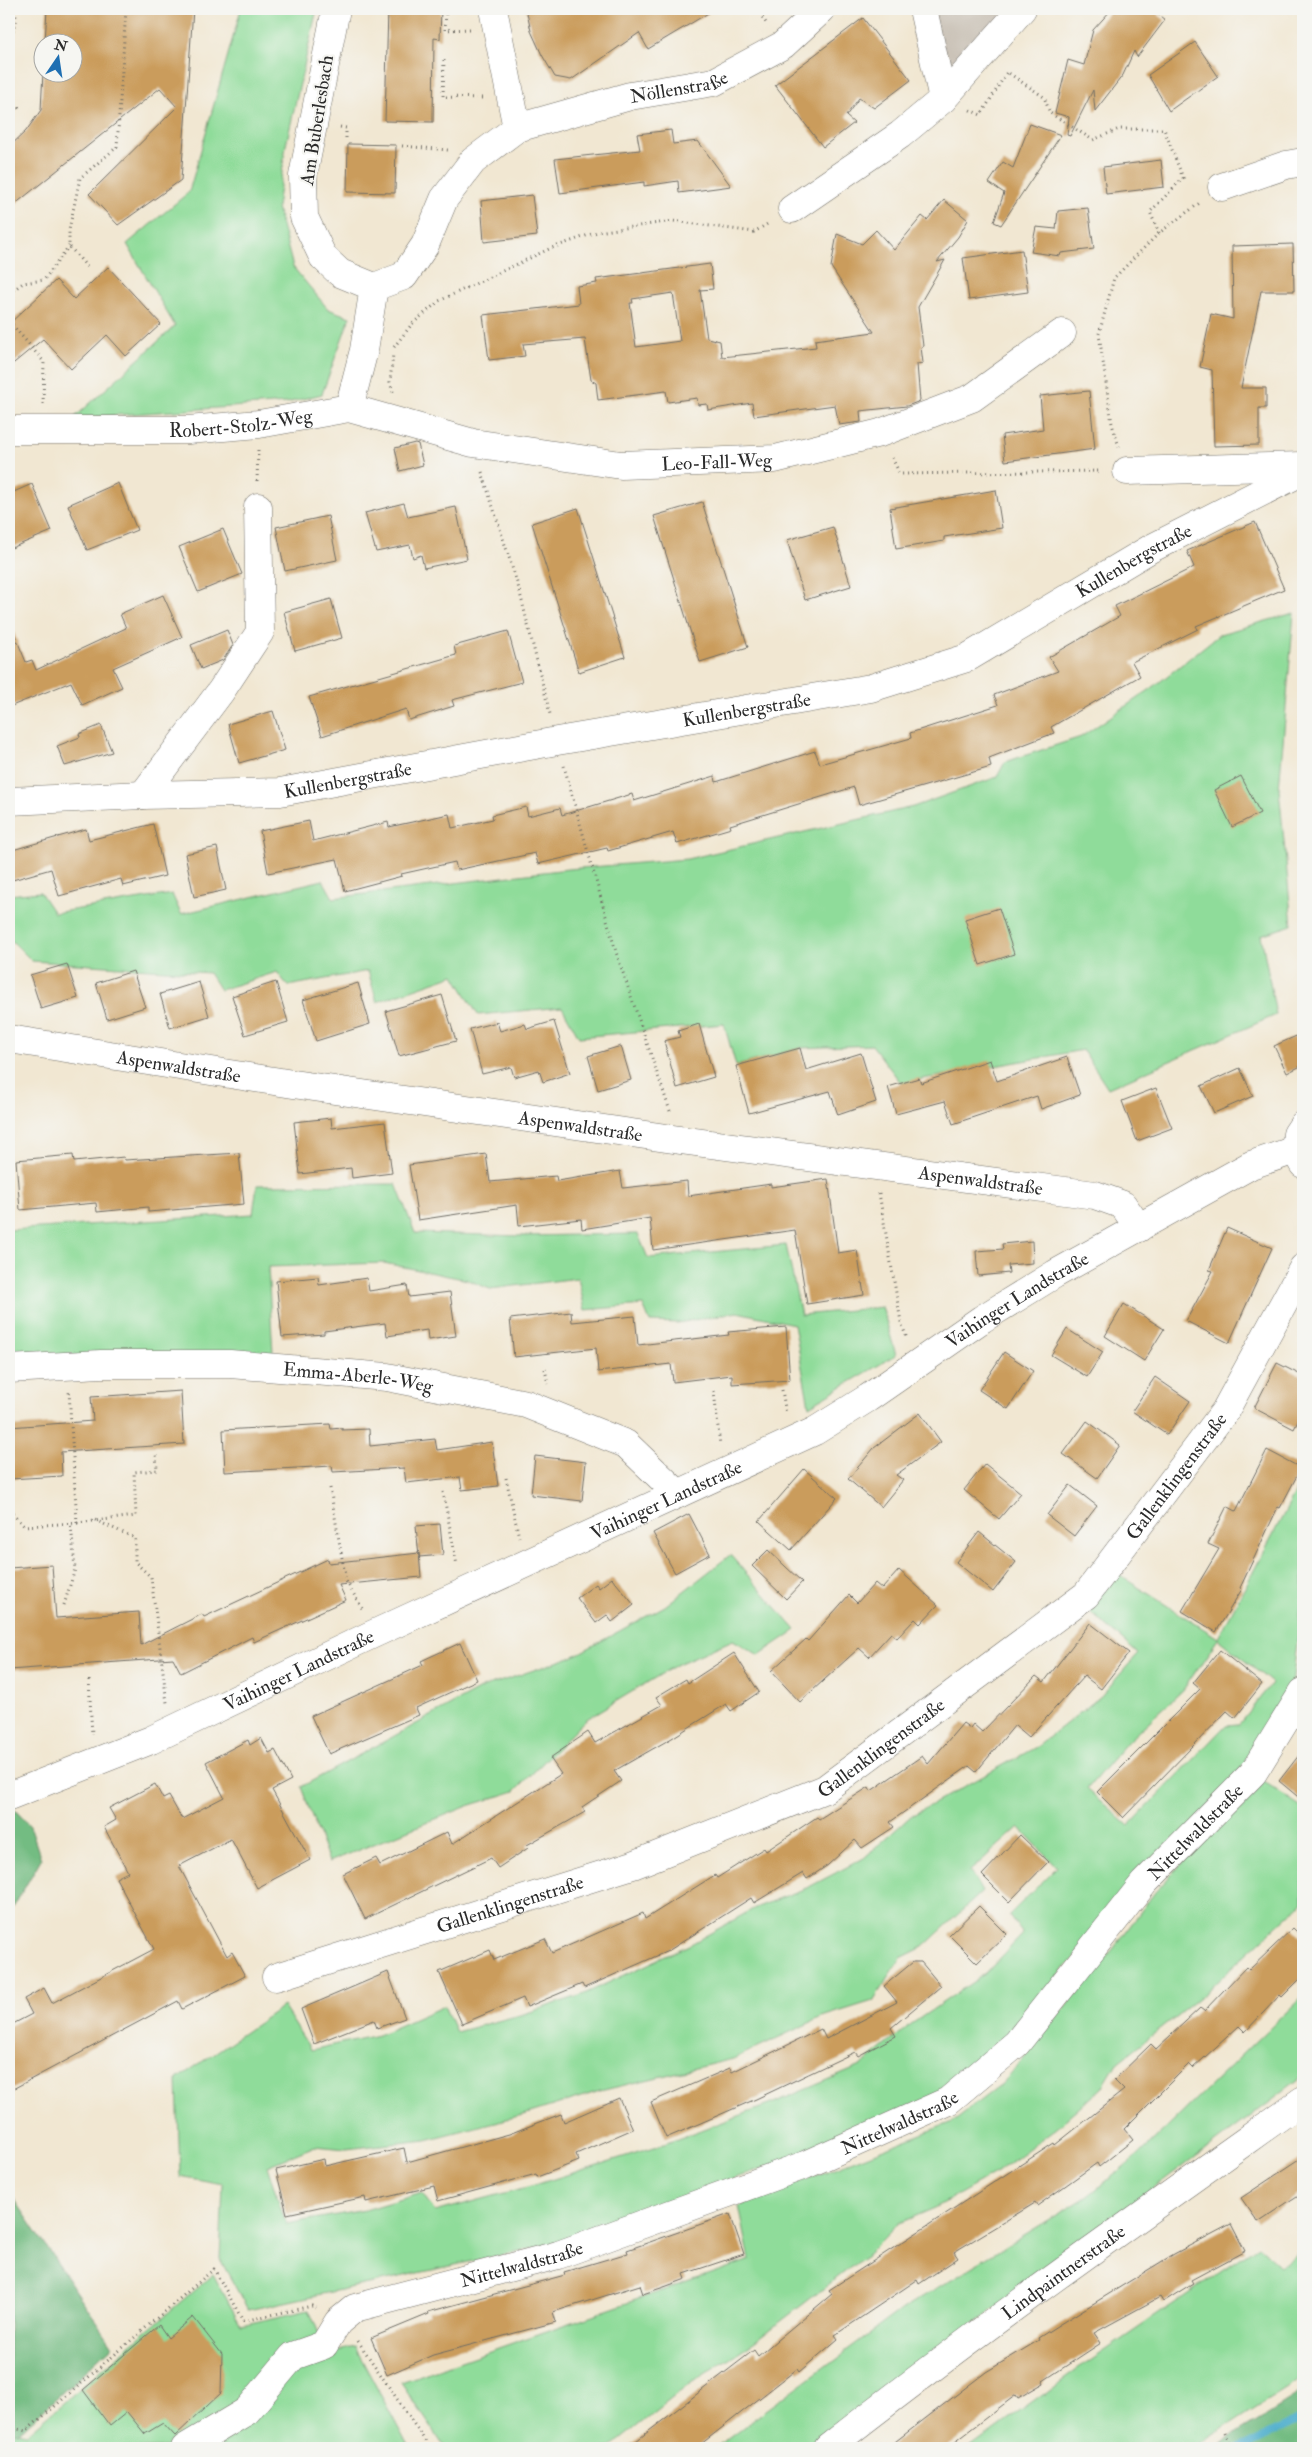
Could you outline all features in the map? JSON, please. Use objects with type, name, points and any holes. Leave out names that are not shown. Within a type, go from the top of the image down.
[{"type":"street","name":"Am Buberlesbach","points":[[336,9],[303,176],[304,216],[323,257],[340,273],[374,287]]},
{"type":"street","name":"Nöllenstraße","points":[[374,287],[404,276],[425,246],[444,199],[473,161],[517,128],[630,96],[714,82],[783,45],[822,9]]},
{"type":"street","points":[[924,9],[943,99]]},
{"type":"street","points":[[792,209],[900,134],[943,99],[1022,9]]},
{"type":"street","points":[[495,19],[517,128]]},
{"type":"street","points":[[1222,187],[1286,165],[1303,162]]},
{"type":"street","points":[[348,408],[364,350],[374,287]]},
{"type":"street","name":"Leo-Fall-Weg","points":[[348,408],[473,443],[621,465],[775,459],[880,432],[972,398],[1062,333]]},
{"type":"street","name":"Robert-Stolz-Weg","points":[[9,430],[197,430],[259,424],[348,408]]},
{"type":"street","points":[[1127,471],[1303,466]]},
{"type":"street","name":"Kullenbergstraße","points":[[9,802],[143,795],[280,792],[871,688],[967,658],[1150,549],[1303,471]]},
{"type":"street","points":[[143,795],[220,692],[260,632],[258,507]]},
{"type":"street","name":"Aspenwaldstraße","points":[[9,1039],[293,1084],[680,1140],[1095,1195],[1123,1206],[1139,1228]]},
{"type":"street","name":"Vaihinger Landstraße","points":[[9,1796],[105,1759],[170,1730],[375,1632],[815,1430],[868,1398],[990,1314],[1055,1274],[1252,1165],[1300,1146]]},
{"type":"street","name":"Gallenklingenstraße","points":[[276,1977],[633,1865],[825,1788],[1086,1594],[1225,1411],[1303,1268]]},
{"type":"street","name":"Emma-Aberle-Weg","points":[[9,1369],[68,1366],[230,1364],[387,1377],[526,1404],[626,1444],[678,1494]]},
{"type":"street","name":"Nittelwaldstraße","points":[[338,2322],[354,2308],[576,2249],[805,2165],[948,2101],[1017,2042],[1144,1883],[1253,1773],[1303,1692]]},
{"type":"street","name":"Lindpaintnerstraße","points":[[828,2448],[916,2379],[1084,2255],[1303,2100]]},
{"type":"street","points":[[185,2448],[247,2411],[293,2356],[324,2345],[338,2322]]},
{"type":"path","points":[[9,52],[16,17],[15,9]]},
{"type":"path","points":[[9,293],[23,282],[44,280],[69,246],[69,230],[80,178],[118,147],[126,9]]},
{"type":"path","points":[[446,9],[445,30],[495,19]]},
{"type":"path","points":[[757,9],[763,18]]},
{"type":"path","points":[[444,60],[443,97],[510,98]]},
{"type":"path","points":[[943,99],[981,115],[1007,72],[1044,97],[1050,113],[1093,140],[1119,129],[1164,129],[1183,178],[1150,212],[1159,233]]},
{"type":"path","points":[[9,96],[21,111]]},
{"type":"path","points":[[402,146],[484,152]]},
{"type":"path","points":[[900,474],[1127,471],[1112,424],[1099,334],[1114,278],[1159,233],[1222,187]]},
{"type":"path","points":[[404,423],[390,382],[394,346],[412,324],[439,301],[549,249],[598,232],[673,221],[754,232],[792,209]]},
{"type":"path","points":[[69,246],[87,267]]},
{"type":"path","points":[[9,321],[44,362],[43,431]]},
{"type":"path","points":[[473,443],[519,589],[557,742],[616,952],[680,1140]]},
{"type":"path","points":[[874,1165],[901,1322]]},
{"type":"path","points":[[68,1366],[78,1523]]},
{"type":"path","points":[[714,1391],[723,1473]]},
{"type":"path","points":[[9,1510],[24,1526],[78,1523],[136,1516],[134,1472],[157,1470],[156,1452]]},
{"type":"path","points":[[506,1478],[525,1564]]},
{"type":"path","points":[[330,1488],[346,1581],[375,1632]]},
{"type":"path","points":[[443,1492],[462,1593]]},
{"type":"path","points":[[95,1520],[135,1538],[134,1562],[151,1577],[170,1730]]},
{"type":"path","points":[[64,1605],[76,1569],[71,1523]]},
{"type":"path","points":[[89,1680],[92,1736]]},
{"type":"path","points":[[9,1733],[15,1724]]},
{"type":"path","points":[[9,2427],[26,2431],[214,2269],[242,2321],[312,2306],[338,2322],[359,2343],[387,2388],[430,2448]]},
{"type":"path","points":[[1225,2432],[1231,2446]]},
{"type":"shaded area","points":[[926,9],[1022,9],[966,71],[939,68]]},
{"type":"green space","points":[[241,9],[317,9],[286,145],[277,207],[293,267],[328,309],[350,317],[322,394],[287,403],[74,418],[175,326],[127,244],[189,192]]},
{"type":"green space","points":[[1294,613],[1279,789],[1292,925],[1261,935],[1276,1015],[1108,1088],[1083,1050],[901,1083],[872,1045],[800,1048],[736,1066],[724,1024],[579,1037],[562,1007],[478,1015],[454,975],[377,1002],[368,971],[288,986],[277,972],[220,990],[209,973],[32,961],[9,938],[9,895],[40,892],[54,913],[172,894],[181,914],[323,880],[333,898],[568,869],[687,859],[913,807],[997,777],[1005,762],[1081,737],[1152,688],[1220,634]]},
{"type":"green space","points":[[396,1184],[415,1233],[522,1236],[638,1234],[648,1258],[786,1245],[801,1315],[882,1307],[896,1355],[809,1406],[794,1324],[737,1312],[678,1323],[650,1322],[643,1305],[585,1310],[578,1278],[490,1289],[468,1280],[384,1263],[268,1267],[273,1353],[9,1357],[9,1230],[253,1214],[257,1185]]},
{"type":"green space","points":[[1303,1478],[1303,1589],[1291,1694],[1245,1764],[1004,2038],[933,2098],[801,2154],[561,2242],[248,2310],[220,2259],[223,2184],[180,2176],[177,2079],[283,2006],[311,2050],[378,2035],[444,2006],[456,2032],[524,2014],[582,1995],[691,1944],[755,1908],[809,1887],[864,1858],[911,1816],[1038,1746],[1101,1696],[1138,1654],[1087,1609],[1116,1573],[1218,1638]],"holes":[[[1218,1639],[1272,1683],[1239,1724],[1226,1725],[1129,1826],[1087,1789],[1128,1741],[1183,1690]],[[1019,1827],[1057,1867],[1009,1915],[1023,1934],[986,1973],[910,2025],[861,2066],[771,2104],[664,2144],[538,2184],[435,2212],[422,2193],[365,2210],[286,2224],[267,2166],[315,2146],[346,2149],[426,2140],[530,2113],[600,2091],[733,2059],[822,2017],[873,2001],[901,1958],[923,1947],[982,1892],[970,1871]]]},
{"type":"green space","points":[[730,1555],[796,1630],[759,1655],[733,1640],[678,1664],[585,1720],[515,1791],[468,1806],[329,1862],[301,1787],[482,1688],[574,1656],[665,1606]]},
{"type":"green space","points":[[1261,1780],[1303,1808],[1303,1902],[1198,1999],[1117,2063],[1102,2088],[1057,2127],[995,2174],[935,2208],[899,2223],[869,2253],[819,2292],[754,2342],[691,2383],[610,2448],[445,2448],[401,2382],[750,2260],[739,2206],[952,2122],[1003,2083],[1114,1948],[1155,1892]]},
{"type":"green space","points":[[14,1809],[30,1826],[41,1859],[9,1915],[9,1812]]},
{"type":"green space","points":[[1303,1996],[1303,2076],[811,2448],[715,2448],[904,2308],[1085,2198],[1137,2157]]},
{"type":"green space","points":[[9,2191],[113,2346],[18,2433],[9,2430]]},
{"type":"green space","points":[[1258,2246],[1280,2266],[1303,2249],[1303,2377],[1193,2448],[970,2448],[1077,2370]]},
{"type":"green space","points":[[213,2274],[241,2325],[309,2310],[324,2345],[334,2352],[355,2347],[409,2448],[9,2448],[9,2430],[27,2434]]},
{"type":"green space","points":[[1303,2391],[1303,2448],[1213,2448]]},
{"type":"building","points":[[47,9],[193,9],[181,180],[118,225],[89,194],[177,107],[160,88],[9,209],[9,147],[26,131],[41,110],[42,82],[82,82],[82,32],[46,32]]},
{"type":"building","points":[[388,9],[441,9],[440,39],[434,38],[433,122],[385,121]]},
{"type":"building","points":[[526,9],[715,9],[648,49],[639,33],[571,80],[555,77],[531,31]]},
{"type":"building","points":[[1112,9],[1151,9],[1165,20],[1137,57],[1134,51],[1123,75],[1095,111],[1093,90],[1070,136],[1067,135],[1069,117],[1055,113],[1068,60],[1084,65],[1093,30]]},
{"type":"building","points":[[863,18],[911,80],[874,108],[859,98],[846,116],[854,123],[823,147],[775,85]]},
{"type":"building","points":[[1195,42],[1218,76],[1169,111],[1148,75]]},
{"type":"building","points":[[1030,124],[1061,135],[1001,225],[994,222],[1004,193],[989,183],[1003,162],[1013,168]]},
{"type":"building","points":[[671,130],[673,144],[698,141],[731,186],[679,193],[678,181],[644,186],[644,182],[560,193],[555,159],[640,150],[637,134]]},
{"type":"building","points":[[348,144],[396,145],[395,193],[347,192]]},
{"type":"building","points":[[1161,160],[1164,187],[1106,194],[1103,167]]},
{"type":"building","points":[[532,195],[537,236],[484,242],[481,201]]},
{"type":"building","points":[[944,200],[968,220],[958,237],[937,262],[945,260],[918,307],[923,346],[921,347],[923,363],[917,364],[920,401],[907,406],[860,411],[861,422],[839,425],[835,405],[754,416],[752,403],[708,410],[707,404],[698,405],[697,398],[668,402],[666,391],[598,400],[596,383],[591,380],[585,339],[523,344],[525,356],[489,360],[483,315],[579,304],[577,286],[597,283],[596,279],[710,264],[713,289],[700,290],[707,338],[720,341],[722,357],[816,347],[815,340],[874,332],[831,267],[837,234],[862,244],[876,230],[894,250],[922,216],[927,220]],"holes":[[[673,293],[680,341],[636,347],[630,303],[633,303],[632,299]]]},
{"type":"building","points":[[1088,208],[1094,249],[1061,253],[1060,256],[1031,252],[1036,227],[1056,229],[1058,211]]},
{"type":"building","points":[[1293,244],[1294,291],[1261,291],[1241,388],[1266,388],[1266,408],[1259,408],[1259,445],[1214,446],[1212,370],[1200,367],[1211,314],[1233,319],[1232,246]]},
{"type":"building","points":[[1022,250],[1028,292],[969,300],[963,258]]},
{"type":"building","points":[[108,267],[161,324],[126,356],[107,335],[71,369],[43,339],[9,367],[9,324],[56,280],[74,299]]},
{"type":"building","points":[[1089,391],[1095,449],[1005,461],[1002,435],[1043,429],[1040,396]]},
{"type":"building","points":[[418,444],[423,465],[400,471],[395,448]]},
{"type":"building","points":[[118,483],[137,530],[87,550],[68,505]]},
{"type":"building","points":[[32,484],[52,531],[9,549],[9,494]]},
{"type":"building","points":[[996,490],[1002,528],[944,537],[944,541],[896,549],[890,508]]},
{"type":"building","points":[[702,502],[748,647],[700,662],[654,516]]},
{"type":"building","points":[[404,503],[408,517],[456,507],[467,559],[424,568],[421,555],[413,558],[410,545],[376,552],[365,513]]},
{"type":"building","points":[[578,508],[625,657],[579,672],[532,523]]},
{"type":"building","points":[[328,516],[337,560],[285,571],[276,527]]},
{"type":"building","points":[[1255,522],[1284,589],[1196,626],[1198,629],[1132,662],[1140,676],[1051,727],[1054,733],[989,758],[991,767],[859,805],[854,787],[730,825],[731,828],[677,844],[673,832],[608,851],[607,848],[538,864],[535,853],[457,870],[455,862],[401,874],[402,876],[345,891],[337,859],[268,873],[260,831],[309,821],[313,841],[388,822],[389,827],[449,814],[452,828],[493,819],[492,815],[526,807],[528,816],[560,808],[562,815],[632,794],[634,801],[715,776],[716,782],[815,751],[820,764],[911,738],[910,733],[998,705],[994,695],[1058,671],[1049,657],[1120,616],[1115,606],[1194,567],[1187,551]]},
{"type":"building","points":[[833,527],[851,586],[805,600],[787,540]]},
{"type":"building","points":[[223,529],[242,574],[198,592],[179,547]]},
{"type":"building","points":[[163,595],[182,637],[113,668],[122,687],[82,705],[71,682],[9,707],[9,621],[26,662],[32,660],[36,670],[126,628],[120,614]]},
{"type":"building","points":[[331,599],[342,638],[295,651],[284,612]]},
{"type":"building","points":[[227,630],[233,645],[223,660],[201,669],[191,645]]},
{"type":"building","points":[[508,631],[522,682],[452,700],[454,706],[409,720],[406,709],[322,736],[309,697],[456,655],[454,646]]},
{"type":"building","points":[[273,711],[285,750],[239,763],[228,724]]},
{"type":"building","points":[[101,725],[112,752],[65,766],[57,746],[80,737],[79,734]]},
{"type":"building","points":[[1241,776],[1260,813],[1232,827],[1214,790]]},
{"type":"building","points":[[153,824],[165,876],[123,886],[121,879],[59,896],[51,869],[9,881],[9,851],[86,829],[89,840]]},
{"type":"building","points":[[217,847],[226,890],[194,897],[185,854]]},
{"type":"building","points":[[999,908],[1014,954],[980,965],[965,919]]},
{"type":"building","points":[[67,964],[78,998],[41,1009],[30,975]]},
{"type":"building","points":[[133,971],[145,1007],[107,1019],[96,983]]},
{"type":"building","points":[[199,982],[209,1016],[170,1028],[160,994]]},
{"type":"building","points":[[276,982],[288,1022],[245,1035],[232,996]]},
{"type":"building","points":[[358,983],[370,1024],[316,1041],[303,1000]]},
{"type":"building","points":[[442,995],[456,1041],[399,1056],[386,1011]]},
{"type":"building","points":[[554,1021],[570,1073],[543,1082],[539,1070],[514,1077],[511,1067],[482,1074],[470,1029],[497,1022],[500,1031],[525,1024],[527,1029]]},
{"type":"building","points":[[699,1024],[714,1077],[677,1088],[664,1041],[680,1037],[678,1031]]},
{"type":"building","points":[[1303,1033],[1303,1065],[1287,1073],[1274,1046]]},
{"type":"building","points":[[621,1046],[631,1080],[598,1090],[588,1056]]},
{"type":"building","points":[[800,1048],[806,1070],[861,1053],[876,1102],[838,1115],[830,1091],[749,1113],[736,1066]]},
{"type":"building","points":[[1067,1057],[1080,1095],[1041,1109],[1037,1096],[953,1124],[945,1101],[896,1114],[888,1087],[919,1078],[921,1083],[990,1060],[997,1081]]},
{"type":"building","points":[[1240,1068],[1253,1096],[1214,1113],[1201,1086]]},
{"type":"building","points":[[1156,1088],[1172,1128],[1137,1141],[1122,1101]]},
{"type":"building","points":[[331,1118],[332,1128],[385,1122],[392,1173],[352,1178],[351,1168],[300,1174],[294,1122]]},
{"type":"building","points":[[239,1153],[244,1204],[148,1212],[148,1207],[97,1212],[96,1203],[20,1210],[16,1160],[73,1155],[74,1162],[124,1157],[125,1160]]},
{"type":"building","points":[[486,1154],[490,1182],[556,1176],[557,1181],[620,1171],[623,1188],[687,1181],[688,1196],[771,1184],[771,1187],[828,1179],[838,1253],[857,1250],[864,1295],[807,1304],[795,1230],[653,1250],[650,1218],[582,1229],[581,1219],[519,1226],[517,1205],[418,1220],[409,1165]]},
{"type":"building","points":[[1227,1228],[1272,1248],[1229,1343],[1186,1321],[1213,1271],[1209,1270]]},
{"type":"building","points":[[1032,1241],[1033,1263],[1008,1265],[1009,1273],[978,1276],[976,1251],[1003,1249],[1002,1244]]},
{"type":"building","points":[[318,1277],[319,1285],[367,1278],[369,1291],[407,1285],[409,1297],[450,1292],[456,1336],[428,1340],[427,1330],[387,1336],[385,1323],[324,1331],[324,1334],[282,1337],[276,1281]]},
{"type":"building","points":[[1124,1304],[1164,1329],[1144,1361],[1105,1336]]},
{"type":"building","points":[[571,1312],[572,1322],[635,1316],[638,1345],[729,1335],[728,1332],[786,1327],[790,1380],[732,1384],[732,1375],[673,1382],[671,1364],[598,1372],[596,1348],[514,1357],[510,1319]]},
{"type":"building","points":[[1067,1329],[1103,1352],[1087,1377],[1051,1355]]},
{"type":"building","points":[[1004,1352],[1033,1371],[1008,1409],[979,1390]]},
{"type":"building","points":[[1277,1363],[1303,1376],[1303,1411],[1294,1429],[1254,1408]]},
{"type":"building","points":[[1155,1377],[1190,1401],[1167,1435],[1132,1411]]},
{"type":"building","points":[[181,1391],[184,1444],[61,1452],[62,1476],[9,1479],[9,1427],[93,1421],[91,1397]]},
{"type":"building","points":[[920,1413],[941,1442],[896,1475],[903,1480],[881,1507],[848,1479],[874,1448]]},
{"type":"building","points":[[1087,1421],[1120,1445],[1097,1478],[1063,1454]]},
{"type":"building","points":[[330,1424],[331,1429],[369,1429],[370,1446],[435,1439],[437,1450],[492,1442],[498,1486],[462,1490],[460,1477],[406,1483],[404,1468],[333,1472],[332,1466],[225,1472],[223,1430]]},
{"type":"building","points":[[1267,1450],[1301,1468],[1280,1508],[1278,1507],[1240,1588],[1242,1589],[1216,1632],[1182,1611],[1219,1549],[1208,1544],[1227,1506],[1236,1511]]},
{"type":"building","points":[[535,1456],[586,1462],[582,1501],[531,1495]]},
{"type":"building","points":[[985,1464],[1021,1493],[999,1519],[964,1490]]},
{"type":"building","points":[[804,1469],[837,1498],[791,1550],[759,1521]]},
{"type":"building","points":[[1070,1485],[1097,1506],[1074,1536],[1047,1515]]},
{"type":"building","points":[[689,1514],[710,1554],[675,1573],[653,1533]]},
{"type":"building","points":[[440,1524],[443,1555],[419,1557],[416,1526]]},
{"type":"building","points":[[979,1532],[1016,1562],[993,1592],[956,1562]]},
{"type":"building","points":[[768,1550],[802,1582],[786,1599],[752,1566]]},
{"type":"building","points":[[419,1553],[421,1577],[339,1585],[346,1600],[254,1642],[252,1637],[181,1673],[173,1658],[9,1670],[9,1568],[52,1565],[56,1618],[139,1612],[141,1645],[202,1614],[204,1617],[328,1559],[329,1563]]},
{"type":"building","points":[[899,1570],[938,1605],[920,1624],[915,1619],[897,1638],[891,1633],[869,1657],[859,1648],[800,1702],[771,1671],[806,1639],[808,1641],[849,1595],[857,1603],[875,1583],[882,1589]]},
{"type":"building","points":[[612,1578],[634,1605],[612,1622],[607,1615],[596,1623],[577,1598],[596,1584],[599,1588]]},
{"type":"building","points":[[1090,1623],[1129,1653],[1101,1689],[1084,1676],[1029,1737],[1015,1725],[976,1772],[969,1766],[890,1822],[894,1827],[862,1848],[855,1840],[828,1865],[807,1879],[803,1873],[754,1903],[751,1898],[668,1951],[584,1988],[582,1984],[527,2007],[523,1998],[462,2024],[439,1972],[490,1950],[494,1960],[545,1939],[552,1953],[643,1913],[645,1919],[715,1875],[717,1878],[764,1848],[766,1851],[817,1817],[819,1819],[869,1787],[871,1791],[922,1756],[928,1764],[963,1723],[970,1728],[973,1724],[982,1732],[1036,1676],[1044,1682]]},
{"type":"building","points":[[460,1643],[477,1680],[416,1708],[419,1715],[329,1754],[311,1716],[423,1665],[421,1661]]},
{"type":"building","points":[[1220,1650],[1262,1684],[1235,1718],[1227,1711],[1123,1818],[1097,1792],[1200,1689],[1193,1683]]},
{"type":"building","points":[[734,1653],[759,1692],[731,1711],[726,1704],[614,1771],[621,1781],[582,1807],[585,1812],[527,1845],[528,1848],[498,1868],[491,1858],[365,1919],[343,1874],[376,1858],[380,1865],[447,1832],[452,1844],[561,1774],[550,1758],[588,1732],[595,1743],[662,1705],[656,1697],[686,1679],[688,1683]]},
{"type":"building","points":[[261,1738],[269,1753],[275,1750],[291,1780],[272,1790],[310,1860],[257,1888],[231,1839],[179,1866],[227,1956],[232,1952],[245,1976],[182,2009],[178,2001],[9,2091],[9,2026],[32,2014],[24,1999],[44,1988],[52,2003],[154,1949],[116,1878],[128,1872],[104,1827],[116,1820],[109,1808],[155,1784],[163,1799],[169,1796],[182,1819],[224,1797],[206,1762],[248,1740],[250,1745]]},
{"type":"building","points":[[1303,1750],[1303,1801],[1279,1781]]},
{"type":"building","points":[[1020,1835],[1048,1862],[1009,1902],[982,1875]]},
{"type":"building","points":[[979,1906],[1007,1934],[977,1963],[949,1935]]},
{"type":"building","points":[[1293,1928],[1303,1938],[1303,1976],[1282,1997],[1280,1995],[1245,2032],[1239,2026],[1193,2068],[1189,2064],[1124,2129],[1133,2140],[1099,2167],[1097,2163],[1037,2206],[1035,2203],[954,2252],[958,2258],[919,2284],[917,2280],[835,2335],[838,2339],[799,2372],[797,2369],[696,2448],[627,2448],[754,2350],[758,2356],[832,2294],[829,2290],[1054,2143],[1055,2145],[1124,2090],[1114,2080],[1151,2044],[1156,2049],[1200,2008],[1204,2011],[1246,1967],[1249,1970]]},
{"type":"building","points":[[913,1962],[921,1962],[941,1986],[891,2028],[896,2036],[858,2056],[855,2052],[756,2099],[666,2138],[651,2102],[730,2068],[732,2072],[821,2029],[826,2039],[897,2002],[884,1986]]},
{"type":"building","points":[[388,1972],[405,2018],[377,2028],[374,2020],[314,2044],[301,2009]]},
{"type":"building","points":[[619,2098],[633,2129],[576,2154],[579,2161],[537,2177],[536,2174],[438,2201],[434,2186],[366,2202],[365,2197],[287,2214],[276,2170],[324,2159],[325,2166],[404,2148],[407,2162],[509,2134],[561,2114],[564,2122]]},
{"type":"building","points":[[1303,2157],[1303,2192],[1258,2222],[1241,2198]]},
{"type":"building","points":[[730,2214],[744,2254],[684,2274],[686,2279],[664,2287],[643,2294],[640,2285],[553,2312],[556,2322],[433,2355],[387,2375],[371,2338],[429,2314],[428,2312],[565,2275],[564,2272],[628,2253],[627,2250]]},
{"type":"building","points":[[1231,2224],[1245,2251],[1191,2280],[1193,2283],[1163,2302],[1160,2297],[1094,2333],[1101,2343],[1043,2381],[1044,2383],[1018,2398],[1016,2395],[946,2448],[887,2448],[986,2372],[1039,2340],[1038,2338],[1174,2254]]},
{"type":"building","points":[[193,2317],[222,2354],[221,2393],[175,2436],[163,2423],[145,2434],[127,2412],[110,2426],[83,2390],[159,2325],[168,2338]]},
{"type":"waterway","points":[[1241,2448],[1303,2418]]}]
